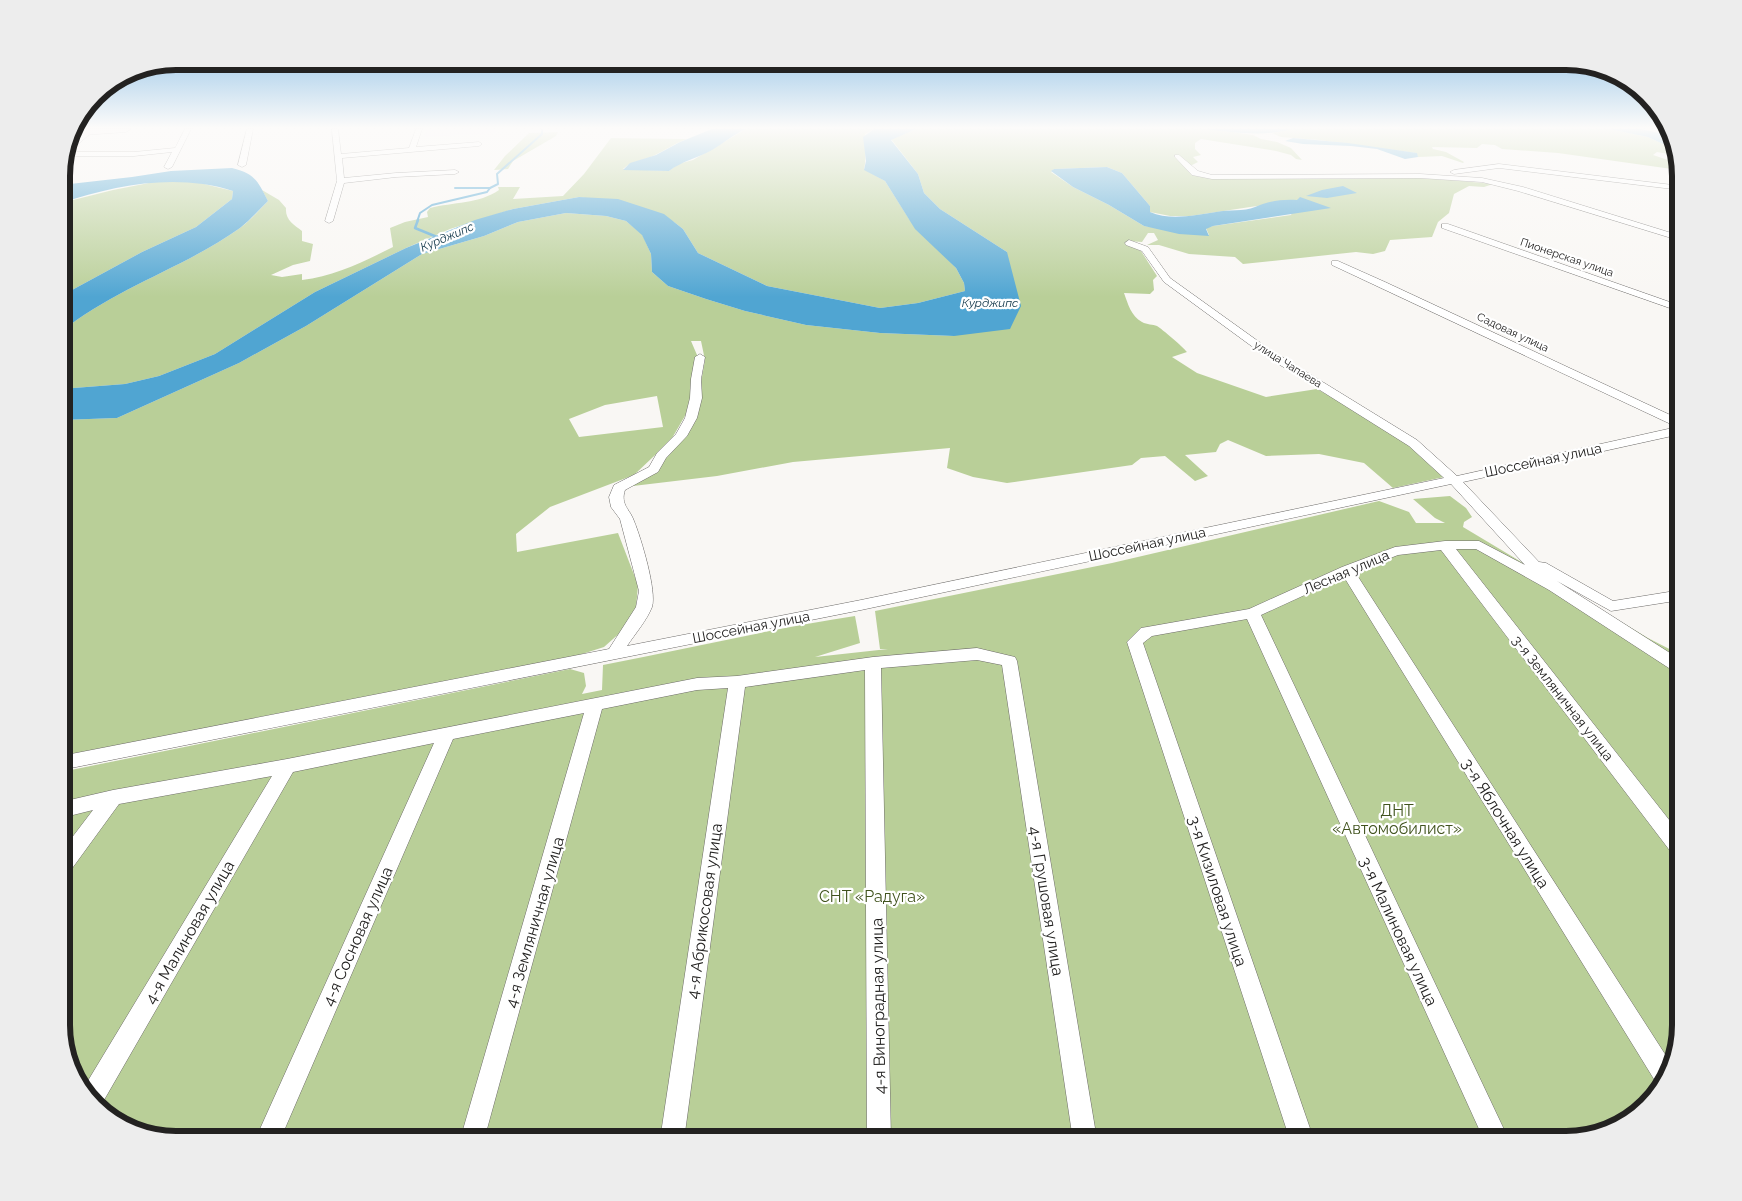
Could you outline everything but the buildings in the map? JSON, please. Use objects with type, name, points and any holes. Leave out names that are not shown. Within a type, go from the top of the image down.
[{"type":"street","points":[[329,222],[340,185]]},
{"type":"street","points":[[1503,185],[1672,236]]},
{"type":"street","points":[[1657,185],[1672,187]]},
{"type":"street","name":"Пионерская улица","points":[[1445,226],[1672,306]]},
{"type":"street","name":"улица Чапаева","points":[[1129,242],[1145,249],[1167,280],[1265,351],[1413,443],[1454,480]]},
{"type":"street","name":"Садовая улица","points":[[1335,263],[1672,421]]},
{"type":"street","points":[[613,655],[644,607],[646,591],[627,518],[618,507],[616,497],[620,488],[654,469],[661,456],[682,436],[691,418],[696,398],[696,379],[700,357]]},
{"type":"street","name":"Шоссейная улица","points":[[70,761],[426,690],[613,655],[1454,480],[1672,432]]},
{"type":"street","name":"Лесная улица","points":[[1454,480],[1554,587]]},
{"type":"street","name":"Лесная улица","points":[[1135,642],[1148,632],[1252,613],[1347,570],[1395,551],[1446,545],[1479,544],[1554,587],[1672,662]]},
{"type":"street","name":"3-я Земляничная улица","points":[[1446,545],[1672,838]]},
{"type":"street","points":[[1527,557],[1610,606],[1672,596]]},
{"type":"street","name":"3-я Яблочная улица","points":[[1347,570],[1662,1071]]},
{"type":"street","name":"3-я Малиновая улица","points":[[1252,613],[1492,1131]]},
{"type":"street","name":"3-я Кизиловая улица","points":[[1135,642],[1299,1131]]},
{"type":"street","name":"4-я Грушовая улица","points":[[873,663],[977,654],[1009,662],[1084,1131]]},
{"type":"street","points":[[70,808],[113,798],[286,766],[697,684],[737,682],[873,663]]},
{"type":"street","name":"4-я Виноградная улица","points":[[873,663],[879,1131]]},
{"type":"street","name":"4-я Абрикосовая улица","points":[[673,1131],[737,682]]},
{"type":"street","name":"4-я Земляничная улица","points":[[475,1131],[595,704]]},
{"type":"street","name":"4-я Сосновая улица","points":[[272,1131],[447,733]]},
{"type":"street","name":"4-я Малиновая улица","points":[[94,1092],[286,766]]},
{"type":"street","points":[[70,857],[113,798]]},
{"type":"green space","points":[[138,185],[209,185],[233,191],[232,199],[196,227],[142,252],[70,291],[70,201]]},
{"type":"green space","points":[[573,185],[888,185],[909,219],[956,268],[964,283],[965,291],[918,303],[880,308],[767,286],[698,253],[683,229],[674,222],[579,197],[513,209],[450,229],[315,292],[215,354],[159,376],[125,384],[70,388],[70,326],[104,303],[196,255],[240,228],[268,201],[262,190],[279,200],[286,208],[289,219],[302,231],[302,241],[313,244],[310,261],[293,265],[271,275],[282,277],[302,274],[302,280],[337,272],[393,247],[390,228],[405,222],[428,217],[427,212],[430,208],[483,198],[499,190],[498,187],[520,187],[513,199],[563,196]]},
{"type":"green space","points":[[921,185],[1070,185],[1144,226],[1209,235],[1206,228],[1213,226],[1291,215],[1297,200],[1190,216],[1170,216],[1150,212],[1150,206],[1132,185],[1490,185],[1484,187],[1469,186],[1454,194],[1449,213],[1438,222],[1432,237],[1390,240],[1385,251],[1373,254],[1356,252],[1243,264],[1235,257],[1189,254],[1159,245],[1147,245],[1158,240],[1154,233],[1148,233],[1142,242],[1128,241],[1127,244],[1141,251],[1157,276],[1153,280],[1154,290],[1150,294],[1124,293],[1133,313],[1138,319],[1144,323],[1157,326],[1187,352],[1172,357],[1197,373],[1266,397],[1317,389],[1374,421],[1412,448],[1444,477],[1393,488],[1364,463],[1319,454],[1266,456],[1228,440],[1220,444],[1216,452],[1185,455],[1208,476],[1195,481],[1165,456],[1141,458],[1132,465],[1007,483],[973,477],[947,468],[950,448],[793,462],[717,476],[633,486],[636,481],[657,469],[697,405],[705,360],[701,341],[691,341],[697,355],[692,390],[686,414],[671,440],[634,475],[550,507],[516,534],[517,552],[618,533],[638,585],[636,608],[622,631],[604,647],[579,655],[70,754],[70,420],[117,418],[239,363],[306,326],[422,254],[484,236],[518,222],[566,213],[606,216],[626,221],[642,234],[651,254],[652,272],[668,286],[706,299],[745,311],[806,325],[880,333],[954,336],[1007,252],[940,209],[924,193]],"holes":[[[657,396],[663,427],[579,437],[569,419],[605,405]]]},
{"type":"green space","points":[[1450,496],[1466,508],[1472,517],[1464,522],[1463,527],[1648,638],[1672,650],[1671,1039],[1664,1066],[1654,1084],[1636,1105],[1613,1120],[1587,1129],[1566,1131],[176,1131],[155,1129],[129,1120],[117,1113],[101,1100],[84,1078],[78,1066],[70,1032],[70,770],[570,669],[584,673],[586,686],[582,694],[602,690],[603,665],[855,616],[860,643],[815,657],[888,649],[880,649],[875,611],[1112,563],[1379,501],[1409,512],[1416,523],[1445,523],[1435,518],[1413,499]]},
{"type":"water","points":[[70,185],[139,185],[103,191],[70,200]]},
{"type":"water","points":[[205,185],[259,185],[268,201],[240,228],[218,242],[127,290],[70,326],[70,291],[142,252],[196,227],[232,199],[233,191]]},
{"type":"water","name":"Курджипс","points":[[888,185],[921,185],[924,193],[940,209],[1007,252],[1021,306],[1010,329],[954,336],[880,333],[806,325],[745,311],[668,286],[652,272],[651,254],[642,235],[626,221],[606,216],[566,213],[518,222],[484,236],[422,254],[306,326],[239,363],[117,418],[70,420],[70,388],[125,384],[159,376],[215,354],[315,292],[406,248],[475,220],[513,209],[579,197],[618,199],[664,214],[683,229],[698,253],[767,286],[880,308],[918,303],[965,291],[964,283],[956,268],[915,229]]},
{"type":"water","points":[[1070,185],[1132,185],[1150,206],[1150,212],[1174,217],[1251,209],[1265,203],[1297,200],[1300,197],[1331,208],[1213,226],[1206,229],[1209,236],[1179,234],[1144,226],[1109,205]]},
{"type":"water","points":[[1343,186],[1357,193],[1327,198],[1306,196],[1322,190]]},
{"type":"waterway","points":[[490,188],[496,185]]},
{"type":"waterway","points":[[455,188],[490,188]]},
{"type":"waterway","points":[[417,222],[420,213],[432,205],[487,192],[490,188]]},
{"type":"waterway","points":[[418,220],[415,228],[437,237]]},
{"type":"park label","name":"ДНТ «Автомобилист»","points":[[1397,819]]},
{"type":"park label","name":"СНТ «Радуга»","points":[[872,896]]}]
